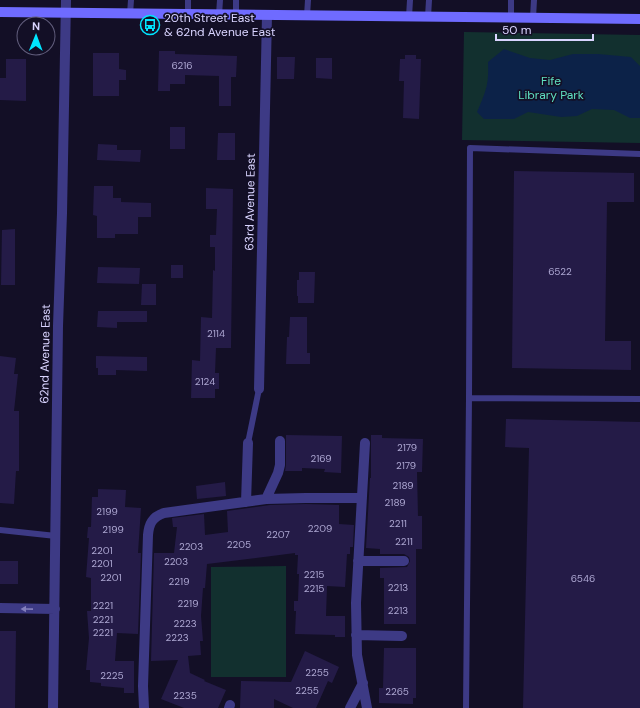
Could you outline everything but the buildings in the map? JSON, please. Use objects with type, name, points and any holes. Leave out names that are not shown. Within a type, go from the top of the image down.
[{"type":"main road","points":[[0,12],[640,19]]},
{"type":"street","name":"62nd Avenue East","points":[[53,708],[57,353],[62,212],[66,0]]},
{"type":"street","name":"63rd Avenue East","points":[[258,389],[267,15]]},
{"type":"street","points":[[266,499],[280,465],[280,441]]},
{"type":"street","points":[[246,502],[248,443]]},
{"type":"street","points":[[365,443],[356,603],[356,635],[357,655],[367,708]]},
{"type":"street","points":[[144,708],[143,662],[148,536],[150,523],[154,518],[164,513],[266,499],[362,498]]},
{"type":"street","points":[[358,561],[404,561]]},
{"type":"street","points":[[0,608],[55,610]]},
{"type":"street","points":[[356,635],[402,636]]},
{"type":"street","points":[[350,708],[363,683]]},
{"type":"lane","points":[[130,14],[131,0]]},
{"type":"lane","points":[[188,0],[188,15]]},
{"type":"lane","points":[[219,15],[220,0]]},
{"type":"lane","points":[[236,0],[236,15]]},
{"type":"lane","points":[[307,16],[308,0]]},
{"type":"lane","points":[[409,17],[410,0]]},
{"type":"lane","points":[[428,17],[429,0]]},
{"type":"lane","points":[[511,0],[512,18]]},
{"type":"lane","points":[[533,18],[534,0]]},
{"type":"lane","points":[[466,708],[470,148],[640,154]]},
{"type":"lane","points":[[248,443],[258,389]]},
{"type":"lane","points":[[469,398],[640,399]]},
{"type":"lane","points":[[0,530],[56,536]]},
{"type":"green space","name":"Fife Library Park","points":[[464,32],[640,35],[640,143],[462,140]]},
{"type":"green space","points":[[286,566],[286,677],[211,677],[211,567]]},
{"type":"water","points":[[504,49],[530,58],[550,60],[573,54],[598,54],[631,57],[640,66],[640,118],[630,118],[614,110],[592,109],[577,116],[561,117],[528,112],[514,119],[484,119],[477,112],[486,88],[488,62]]},
{"type":"place","name":"20th Street East & 62nd Avenue East","points":[[150,25]]}]
